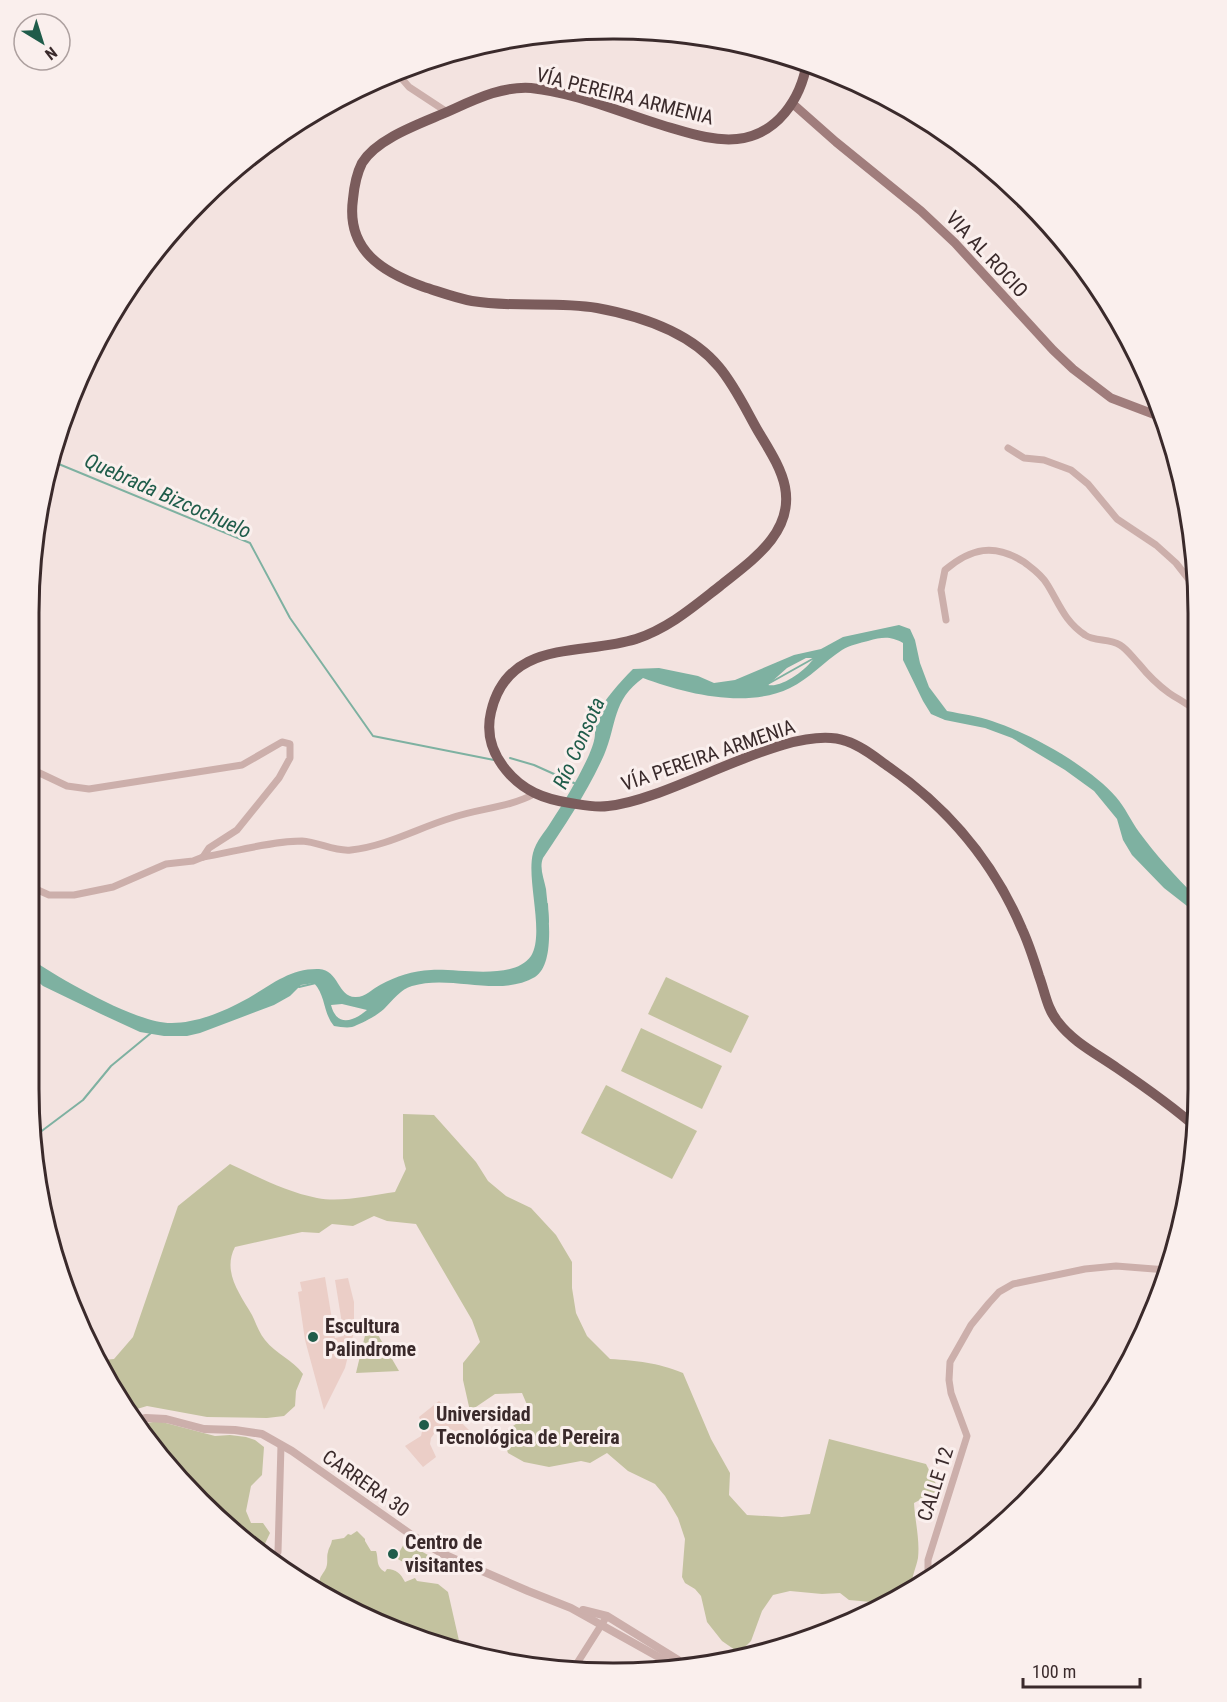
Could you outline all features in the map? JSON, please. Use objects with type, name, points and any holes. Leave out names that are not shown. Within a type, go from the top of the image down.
[{"type":"main road","name":"VÍA PEREIRA ARMENIA","points":[[805,72],[803,82],[792,104],[779,120],[764,130],[742,138],[729,139],[696,135],[586,101],[528,88],[499,91],[447,112],[389,139],[363,163],[353,198],[352,218],[356,235],[368,255],[381,268],[402,279],[461,298],[486,302],[595,308],[621,313],[676,333],[696,345],[720,368],[772,453],[786,489],[783,516],[772,540],[759,554],[683,616],[662,629],[629,641],[553,652],[539,657],[525,663],[504,681],[489,716],[489,733],[493,747],[500,763],[513,778],[534,794],[558,801],[606,807],[649,797],[783,745],[831,738],[846,741],[906,778],[943,810],[973,845],[1009,899],[1025,934],[1048,1005],[1061,1026],[1078,1041],[1165,1101],[1187,1120]]},
{"type":"main road","name":"VIA AL ROCIO","points":[[792,104],[921,211],[955,243],[1073,369],[1111,398],[1152,414]]},
{"type":"street","points":[[403,80],[409,87],[447,112]]},
{"type":"street","points":[[1008,448],[1024,458],[1044,460],[1071,470],[1088,484],[1117,519],[1156,545],[1176,563],[1187,577]]},
{"type":"street","points":[[946,620],[941,590],[945,570],[957,560],[973,552],[995,550],[1014,556],[1039,572],[1060,610],[1073,625],[1086,636],[1118,644],[1129,651],[1149,675],[1170,693],[1188,704]]},
{"type":"street","points":[[39,773],[67,786],[89,789],[242,765],[282,742],[290,744],[290,758],[279,778],[237,830],[218,842],[203,857]]},
{"type":"street","points":[[39,891],[49,895],[74,895],[113,887],[166,864],[302,841],[350,851],[384,843],[453,817],[505,806],[534,794]]},
{"type":"street","name":"CALLE 12","points":[[928,1569],[928,1560],[967,1436],[951,1393],[949,1380],[950,1362],[971,1325],[999,1292],[1013,1284],[1085,1269],[1116,1266],[1159,1269]]},
{"type":"street","name":"CARRERA 30","points":[[144,1419],[166,1419],[204,1429],[262,1434],[442,1554],[528,1591],[605,1620],[677,1659]]},
{"type":"street","points":[[278,1552],[281,1445]]},
{"type":"street","points":[[578,1662],[605,1620]]},
{"type":"street","name":"CARRERA 30","points":[[605,1620],[667,1660]]},
{"type":"shaded area","points":[[899,625],[910,629],[929,687],[947,711],[981,718],[1024,734],[1058,752],[1105,785],[1122,805],[1152,849],[1188,889],[1188,907],[1164,888],[1132,855],[1123,840],[1117,819],[1094,791],[1065,770],[1012,738],[985,728],[945,720],[931,714],[903,660],[903,643],[890,638],[882,638],[845,648],[790,688],[755,698],[697,694],[643,678],[633,686],[620,704],[604,755],[591,782],[543,858],[542,869],[549,923],[546,961],[542,970],[535,977],[521,983],[491,986],[443,982],[408,987],[378,1014],[360,1024],[348,1027],[334,1026],[330,1021],[321,993],[314,983],[301,985],[290,996],[274,1005],[200,1033],[187,1036],[164,1036],[140,1032],[39,983],[39,964],[78,988],[119,1008],[139,1016],[172,1023],[198,1019],[216,1013],[241,1002],[278,980],[308,970],[326,971],[331,974],[345,993],[360,997],[405,974],[431,970],[499,971],[523,964],[531,956],[535,946],[536,920],[531,864],[534,849],[589,755],[595,733],[596,715],[633,669],[659,668],[698,676],[714,683],[735,680],[794,655],[821,649],[843,637]],"holes":[[[806,658],[814,658],[800,673],[787,681],[768,685],[787,668]],[[342,1004],[367,1010],[357,1017],[342,1020],[337,1017],[331,1005]]]},
{"type":"shaded area","points":[[666,977],[749,1016],[731,1053],[648,1014]]},
{"type":"shaded area","points":[[641,1028],[722,1066],[702,1109],[621,1071]]},
{"type":"shaded area","points":[[606,1085],[697,1131],[672,1179],[581,1133]]},
{"type":"shaded area","points":[[403,1114],[434,1115],[476,1162],[488,1181],[506,1196],[531,1208],[556,1235],[572,1262],[572,1288],[576,1313],[587,1336],[610,1359],[664,1366],[683,1373],[711,1439],[730,1473],[729,1495],[747,1515],[782,1517],[810,1514],[829,1439],[926,1464],[939,1490],[914,1503],[918,1558],[912,1579],[872,1602],[849,1600],[840,1593],[790,1591],[773,1595],[762,1611],[751,1641],[745,1647],[735,1650],[722,1641],[707,1622],[701,1596],[685,1583],[682,1577],[685,1539],[678,1518],[655,1484],[628,1471],[607,1453],[590,1463],[581,1461],[549,1467],[524,1462],[508,1453],[501,1434],[531,1414],[522,1393],[495,1394],[470,1411],[463,1380],[463,1363],[480,1342],[472,1320],[416,1224],[387,1221],[374,1216],[353,1226],[332,1224],[319,1233],[302,1232],[235,1247],[230,1265],[234,1283],[259,1331],[269,1345],[303,1374],[296,1391],[295,1406],[284,1416],[207,1417],[147,1406],[137,1409],[107,1360],[114,1359],[133,1337],[178,1206],[230,1164],[283,1188],[317,1198],[346,1199],[395,1192],[406,1169],[403,1158]]},
{"type":"shaded area","points":[[325,1277],[335,1338],[344,1336],[335,1280],[348,1278],[354,1302],[354,1324],[345,1368],[324,1410],[305,1340],[298,1292],[302,1291],[300,1282]]},
{"type":"shaded area","points":[[367,1327],[374,1328],[399,1371],[356,1373]]},
{"type":"shaded area","points":[[439,1401],[469,1430],[465,1433],[466,1436],[461,1438],[449,1428],[436,1431],[430,1444],[436,1457],[423,1467],[405,1446],[421,1436],[423,1427],[419,1417]]},
{"type":"shaded area","points":[[162,1422],[215,1436],[246,1437],[264,1447],[262,1475],[251,1486],[246,1511],[251,1523],[263,1523],[270,1533],[265,1544],[207,1495],[147,1423]]},
{"type":"shaded area","points":[[357,1531],[365,1539],[371,1551],[376,1551],[379,1565],[385,1572],[387,1569],[396,1571],[405,1582],[415,1578],[417,1581],[438,1584],[448,1592],[459,1641],[429,1633],[394,1619],[359,1604],[320,1582],[332,1540]]},
{"type":"shaded area","points":[[405,1542],[435,1559],[426,1575],[396,1558]]},
{"type":"waterway","name":"Quebrada Bizcochuelo","points":[[59,464],[250,543],[290,618],[373,736],[494,760]]},
{"type":"waterway","name":"Río Consota","points":[[766,685],[816,657]]},
{"type":"waterway","points":[[510,758],[534,765],[574,783]]},
{"type":"waterway","name":"Río Consota","points":[[547,904],[548,922]]},
{"type":"waterway","name":"Río Consota","points":[[299,987],[316,983]]},
{"type":"waterway","points":[[41,1132],[83,1100],[111,1066],[151,1033]]},
{"type":"place","name":"Escultura Palindrome","points":[[313,1337]]},
{"type":"place","name":"Universidad Tecnológica de Pereira","points":[[424,1425]]},
{"type":"place","name":"Centro de visitantes","points":[[393,1554]]}]
